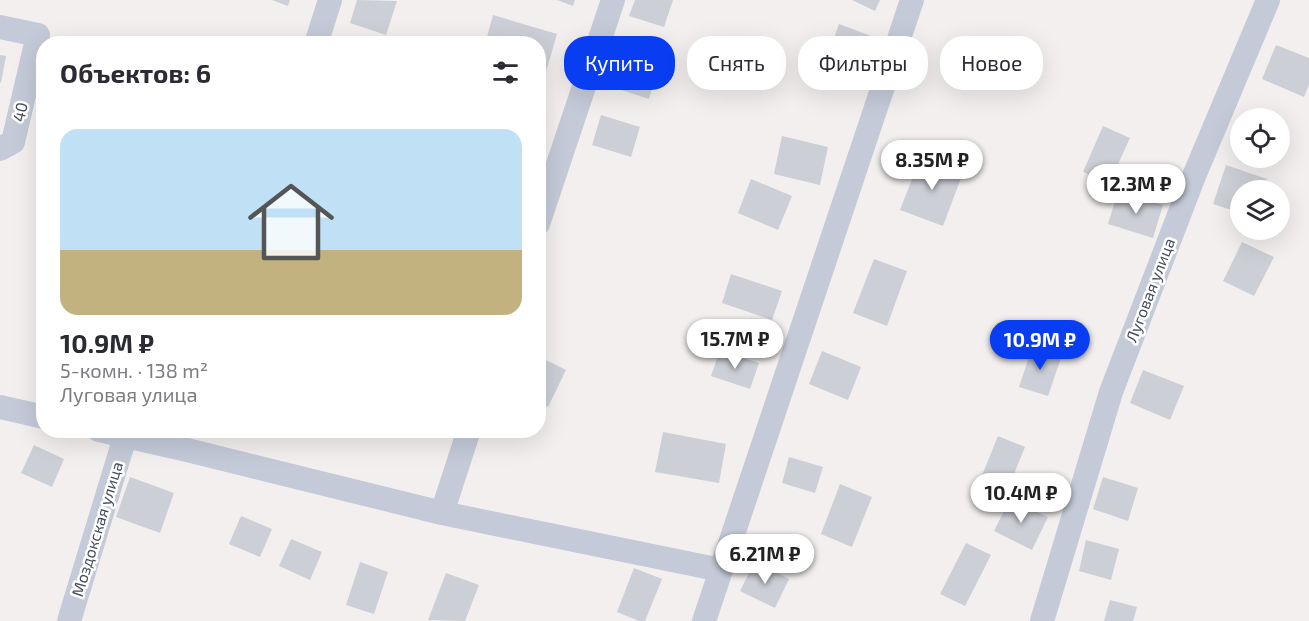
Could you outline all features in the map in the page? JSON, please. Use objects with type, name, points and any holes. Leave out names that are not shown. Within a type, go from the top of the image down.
[{"type":"street","points":[[319,36],[330,0]]},
{"type":"street","points":[[546,200],[613,0]]},
{"type":"street","points":[[704,621],[912,0]]},
{"type":"street","name":"Луговая улица","points":[[1042,621],[1111,392],[1194,176],[1268,0]]},
{"type":"street","name":"40","points":[[0,27],[38,36]]},
{"type":"street","name":"40","points":[[0,149],[13,142],[36,44]]},
{"type":"street","points":[[0,407],[36,415]]},
{"type":"street","name":"Моздокская улица","points":[[69,621],[125,438]]},
{"type":"street","points":[[145,438],[186,440],[442,513],[721,570]]},
{"type":"street","points":[[442,513],[466,438]]},
{"type":"building","points":[[272,0],[290,0],[288,6]]},
{"type":"building","points":[[357,0],[397,1],[386,35],[350,23]]},
{"type":"building","points":[[557,0],[575,0],[573,6]]},
{"type":"building","points":[[635,0],[673,0],[664,27],[629,16]]},
{"type":"building","points":[[852,0],[880,0],[875,11]]},
{"type":"building","points":[[493,15],[557,34],[546,72],[546,36],[487,36]]},
{"type":"building","points":[[839,24],[871,36],[835,36]]},
{"type":"building","points":[[1276,45],[1309,58],[1309,85],[1304,97],[1262,79]]},
{"type":"building","points":[[0,55],[6,56],[1,83],[0,82]]},
{"type":"building","points":[[621,90],[652,90],[649,99]]},
{"type":"building","points":[[601,115],[640,127],[631,157],[592,145]]},
{"type":"building","points":[[1103,126],[1130,138],[1109,184],[1083,172]]},
{"type":"building","points":[[782,136],[828,147],[820,185],[774,174]]},
{"type":"building","points":[[921,156],[963,173],[943,226],[900,210]]},
{"type":"building","points":[[1226,165],[1267,179],[1230,180],[1230,210],[1213,204]]},
{"type":"building","points":[[751,179],[792,196],[778,230],[738,213]]},
{"type":"building","points":[[1118,191],[1163,205],[1153,238],[1108,224]]},
{"type":"building","points":[[1242,242],[1274,257],[1254,296],[1223,281]]},
{"type":"building","points":[[874,259],[907,271],[887,326],[853,313]]},
{"type":"building","points":[[731,274],[782,291],[772,320],[722,303]]},
{"type":"building","points":[[1033,345],[1062,355],[1048,396],[1019,387]]},
{"type":"building","points":[[720,350],[759,363],[750,389],[711,376]]},
{"type":"building","points":[[822,351],[861,367],[848,400],[809,384]]},
{"type":"building","points":[[546,360],[566,370],[548,407],[546,406]]},
{"type":"building","points":[[1143,370],[1184,386],[1170,420],[1130,403]]},
{"type":"building","points":[[663,432],[726,444],[719,483],[655,472]]},
{"type":"building","points":[[998,436],[1025,447],[1003,501],[976,490]]},
{"type":"building","points":[[34,445],[64,459],[52,487],[21,473]]},
{"type":"building","points":[[789,457],[823,467],[815,493],[782,483]]},
{"type":"building","points":[[130,477],[174,493],[160,533],[116,517]]},
{"type":"building","points":[[1103,477],[1138,488],[1128,521],[1093,509]]},
{"type":"building","points":[[840,484],[872,497],[852,547],[821,534]]},
{"type":"building","points":[[1010,499],[1048,517],[1032,550],[994,531]]},
{"type":"building","points":[[241,516],[272,529],[260,557],[229,544]]},
{"type":"building","points":[[291,539],[322,552],[310,580],[279,566]]},
{"type":"building","points":[[1086,540],[1119,549],[1111,580],[1079,571]]},
{"type":"building","points":[[966,543],[991,555],[965,606],[940,594]]},
{"type":"building","points":[[755,561],[789,579],[775,608],[740,591]]},
{"type":"building","points":[[360,562],[388,572],[374,614],[346,605]]},
{"type":"building","points":[[634,568],[662,579],[645,621],[639,621],[617,612]]},
{"type":"building","points":[[446,573],[479,585],[465,621],[428,620]]},
{"type":"building","points":[[1110,600],[1137,607],[1133,621],[1104,621]]}]
